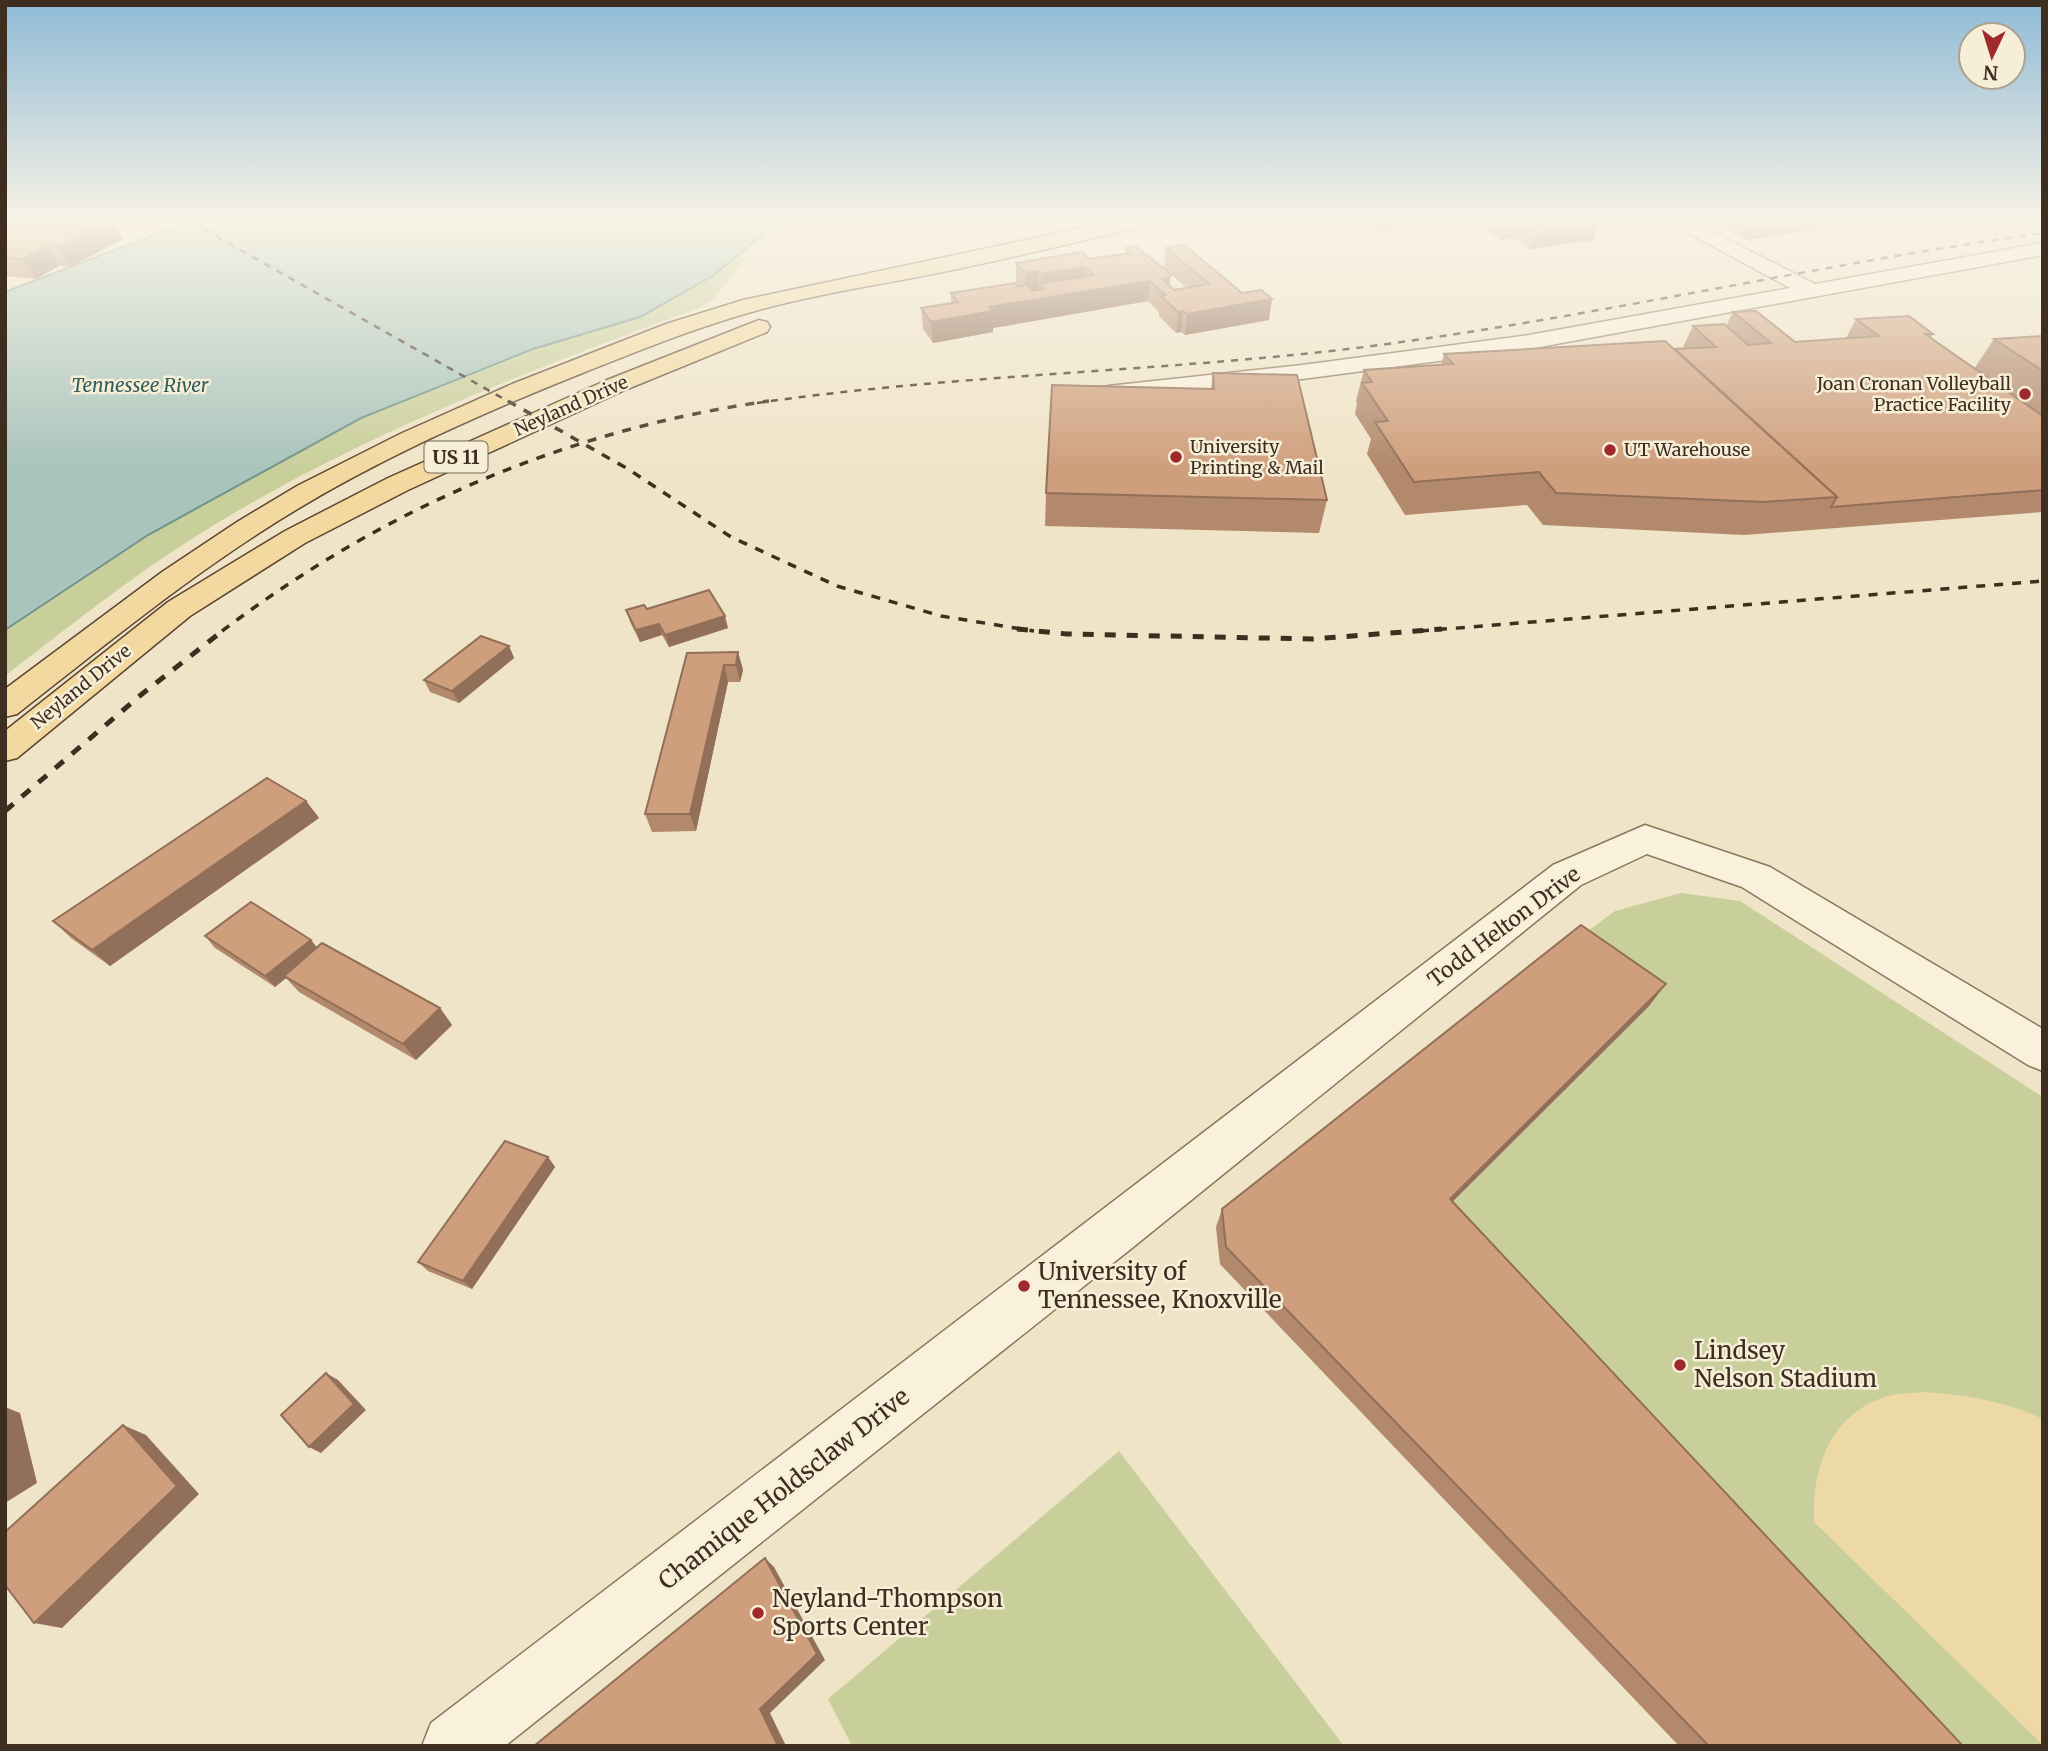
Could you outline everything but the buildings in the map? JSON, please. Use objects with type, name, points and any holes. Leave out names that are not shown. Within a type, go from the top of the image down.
[{"type":"main road","name":"Neyland Drive","points":[[5,706],[209,553],[307,492],[409,439],[590,361],[757,304]]},
{"type":"main road","name":"Neyland Drive","points":[[5,749],[179,609],[295,537],[398,484],[676,359],[790,315],[830,304]]},
{"type":"street","points":[[1081,396],[1302,372],[1529,342],[1736,304]]},
{"type":"street","name":"Todd Helton Drive","points":[[1115,1231],[1567,875],[1645,839],[1756,877],[2043,1052]]},
{"type":"street","name":"Chamique Holdsclaw Drive","points":[[454,1746],[1115,1231]]},
{"type":"green space","points":[[663,304],[706,304],[443,408],[318,467],[198,535],[148,568],[5,676],[5,630],[148,535],[361,418],[533,349],[640,317]]},
{"type":"green space","name":"Lindsey Nelson Stadium","points":[[1681,893],[1740,901],[2043,1097],[2043,1746],[1680,1746],[1220,1264],[1216,1227],[1336,1126],[1524,978],[1615,911]]},
{"type":"green space","points":[[1119,1451],[1344,1746],[852,1746],[828,1699]]},
{"type":"sand","points":[[1925,1392],[1985,1400],[2043,1419],[2043,1745],[1814,1522],[1816,1482],[1821,1463],[1828,1445],[1839,1429],[1852,1415],[1868,1404],[1892,1395]]},
{"type":"water","name":"Tennessee River","points":[[5,304],[663,304],[640,317],[533,349],[361,418],[148,535],[5,630]]},
{"type":"railway","points":[[335,304],[511,403]]},
{"type":"railway","points":[[759,403],[913,385],[1302,354],[1463,333],[1630,304]]},
{"type":"railway","points":[[508,401],[583,444]]},
{"type":"railway","points":[[759,403],[769,401]]},
{"type":"railway","points":[[583,444],[694,414],[759,403]]},
{"type":"railway","points":[[222,631],[348,547],[414,511],[481,480],[583,444]]},
{"type":"railway","points":[[583,444],[628,469],[731,537],[837,586],[941,616],[1029,630]]},
{"type":"railway","points":[[1420,631],[2043,581]]},
{"type":"railway","points":[[5,811],[142,694],[225,629]]},
{"type":"railway","points":[[1017,629],[1029,630]]},
{"type":"railway","points":[[1029,630],[1067,634],[1313,639],[1442,629]]},
{"type":"railway","points":[[1029,630],[1034,631]]},
{"type":"place","name":"Joan Cronan Volleyball Practice Facility","points":[[2025,394]]},
{"type":"place","name":"UT Warehouse","points":[[1610,450]]},
{"type":"place","name":"University Printing & Mail","points":[[1176,457]]},
{"type":"place","name":"University of Tennessee, Knoxville","points":[[1024,1286]]},
{"type":"place","name":"Lindsey Nelson Stadium","points":[[1680,1365]]},
{"type":"place","name":"Neyland-Thompson Sports Center","points":[[758,1613]]}]
